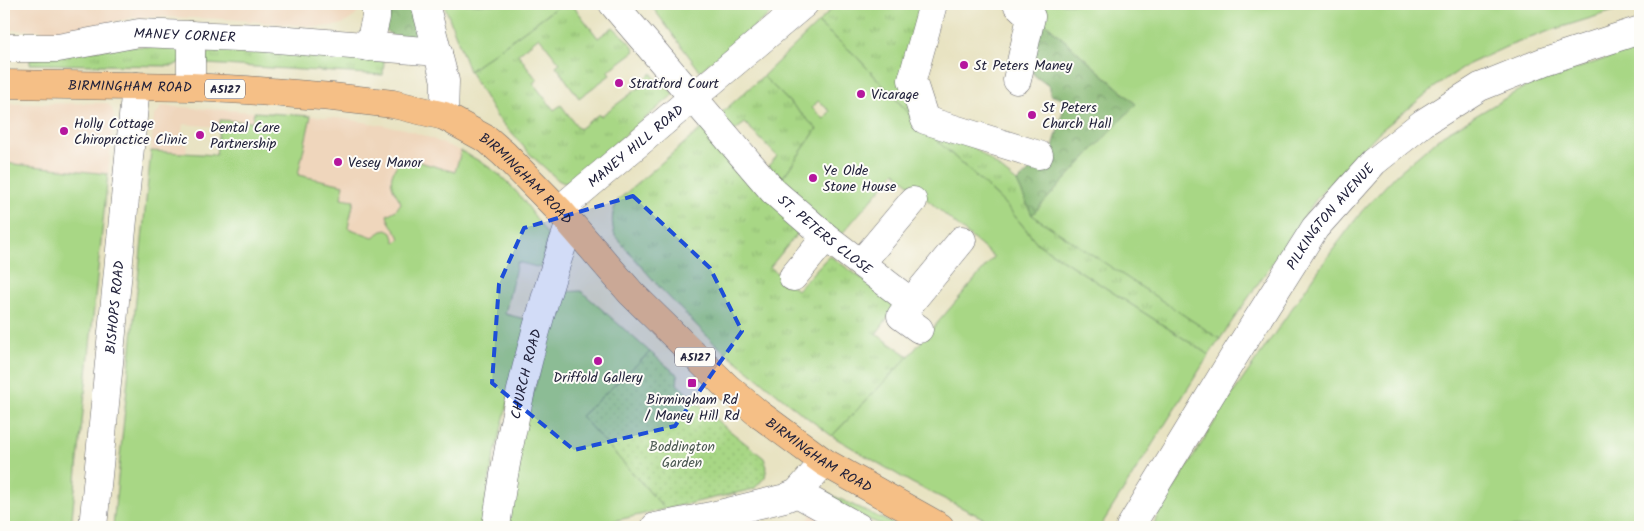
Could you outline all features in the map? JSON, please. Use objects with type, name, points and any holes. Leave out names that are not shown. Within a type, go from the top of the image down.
[{"type":"main road","name":"BIRMINGHAM ROAD","points":[[4,84],[192,87],[341,98],[393,104],[444,116],[488,140],[504,154],[632,293],[721,382],[759,414],[824,462],[940,527]]},
{"type":"street","points":[[368,47],[376,17],[376,4]]},
{"type":"street","points":[[425,4],[445,81],[444,116]]},
{"type":"street","name":"ST. PETERS CLOSE","points":[[612,4],[773,191],[826,237],[911,302]]},
{"type":"street","name":"MANEY HILL ROAD","points":[[564,217],[626,155],[692,97],[804,4]]},
{"type":"street","points":[[933,4],[912,80],[925,120],[1039,154]]},
{"type":"street","points":[[1017,4],[1031,17],[1017,80]]},
{"type":"street","name":"PILKINGTON AVENUE","points":[[1130,527],[1315,228],[1374,162],[1423,123],[1480,87],[1545,61],[1640,30]]},
{"type":"street","name":"MANEY CORNER","points":[[4,48],[58,48],[139,33],[264,38],[438,52]]},
{"type":"street","points":[[191,35],[192,87]]},
{"type":"street","name":"BISHOPS ROAD","points":[[93,527],[136,86]]},
{"type":"street","points":[[861,263],[914,201]]},
{"type":"street","name":"CHURCH ROAD","points":[[496,527],[512,431],[564,217]]},
{"type":"street","points":[[793,277],[826,237]]},
{"type":"street","points":[[919,329],[901,316],[962,240]]},
{"type":"street","points":[[655,527],[785,498],[796,493],[824,462]]},
{"type":"street","points":[[796,493],[858,527]]},
{"type":"highlighted area","points":[[633,196],[710,268],[742,331],[675,426],[574,450],[492,383],[499,284],[524,228]]},
{"type":"shaded area","points":[[4,4],[363,4],[355,16],[340,25],[319,27],[227,19],[132,18],[54,35],[37,30],[4,30]]},
{"type":"shaded area","points":[[107,103],[114,114],[108,174],[4,163],[4,104]]},
{"type":"shaded area","points":[[162,106],[254,112],[253,122],[221,120],[219,127],[183,124],[180,143],[187,144],[186,153],[151,151],[154,117]]},
{"type":"shaded area","points":[[311,116],[346,119],[405,129],[430,138],[461,151],[455,172],[409,159],[393,189],[400,198],[401,203],[390,226],[398,231],[401,239],[395,243],[378,235],[373,237],[348,228],[353,200],[341,198],[298,175]]},
{"type":"shaded area","points":[[815,509],[844,527],[789,527],[790,521],[808,520]]},
{"type":"green space","points":[[382,4],[413,4],[419,26],[417,36],[411,40],[394,37],[385,30]]},
{"type":"green space","points":[[444,4],[561,4],[469,71]]},
{"type":"green space","points":[[561,4],[572,4],[598,38],[613,27],[632,45],[635,51],[608,71],[610,75],[579,98],[556,66],[560,63],[539,37],[518,54],[537,80],[533,83],[554,110],[561,105],[579,129],[599,114],[601,116],[640,87],[638,84],[652,73],[674,94],[570,182],[564,183],[558,180],[532,156],[497,117],[469,71]]},
{"type":"green space","points":[[650,4],[782,4],[700,71]]},
{"type":"green space","points":[[836,4],[927,4],[914,99],[1017,182],[1033,215],[1220,339],[1209,355],[1038,244],[1003,202],[916,121],[855,55],[818,23]]},
{"type":"green space","points":[[1024,4],[1636,4],[1549,31],[1506,47],[1467,65],[1435,87],[1379,132],[1317,198],[1220,339],[1032,215],[1136,104]]},
{"type":"green space","points":[[1038,17],[1136,104],[1032,215],[1017,182],[1052,151],[1066,100],[1050,95],[1050,87],[1035,76],[1030,69]]},
{"type":"green space","points":[[818,23],[855,55],[916,121],[1003,202],[1038,244],[1209,355],[1100,527],[1001,527],[912,483],[832,436],[909,356],[994,257],[895,172],[840,236],[779,183],[817,129],[763,76]],"holes":[[[818,101],[830,111],[824,119],[812,108]]]},
{"type":"green space","points":[[127,46],[180,48],[184,60],[173,66],[30,64],[30,59]]},
{"type":"green space","points":[[216,47],[384,61],[383,75],[207,64],[208,54]]},
{"type":"green space","points":[[1640,47],[1640,527],[1153,527],[1157,516],[1225,405],[1329,255],[1362,211],[1398,173],[1443,135],[1526,86]]},
{"type":"green space","points":[[763,76],[817,129],[779,183],[768,170],[770,164],[777,156],[745,123],[733,132],[717,117]]},
{"type":"green space","points":[[254,112],[311,116],[298,175],[344,185],[341,198],[354,200],[348,228],[373,237],[387,230],[392,233],[395,242],[400,239],[389,222],[387,215],[396,210],[401,203],[391,181],[392,174],[399,162],[409,159],[455,172],[461,151],[501,176],[523,200],[548,236],[541,268],[517,262],[505,314],[529,320],[492,465],[482,527],[113,527],[151,151],[216,155],[220,120],[252,122]]},
{"type":"green space","points":[[701,129],[705,129],[800,225],[798,233],[770,267],[797,290],[830,256],[898,304],[876,334],[909,356],[832,436],[713,342],[662,290],[615,236],[612,217],[619,199]]},
{"type":"green space","points":[[4,163],[108,174],[71,527],[4,527]]},
{"type":"green space","points":[[581,291],[650,352],[581,416],[665,509],[588,527],[507,527],[511,473],[561,292]]},
{"type":"green space","name":"Boddington Garden","points":[[650,352],[678,375],[677,384],[720,423],[764,458],[767,467],[765,477],[754,489],[665,509],[581,416]]},
{"type":"green space","points":[[825,492],[900,527],[880,524],[861,516],[824,497]]},
{"type":"place","name":"St Peters Maney","points":[[964,65]]},
{"type":"place","name":"Stratford Court","points":[[619,83]]},
{"type":"place","name":"Vicarage","points":[[861,94]]},
{"type":"place","name":"St Peters Church Hall","points":[[1032,115]]},
{"type":"place","name":"Holly Cottage Chiropractice Clinic","points":[[64,131]]},
{"type":"place","name":"Dental Care Partnership","points":[[200,135]]},
{"type":"place","name":"Vesey Manor","points":[[338,162]]},
{"type":"place","name":"Ye Olde Stone House","points":[[813,178]]},
{"type":"place","name":"Driffold Gallery","points":[[598,361]]},
{"type":"place","name":"Birmingham Rd / Maney Hill Rd","points":[[692,383]]}]
